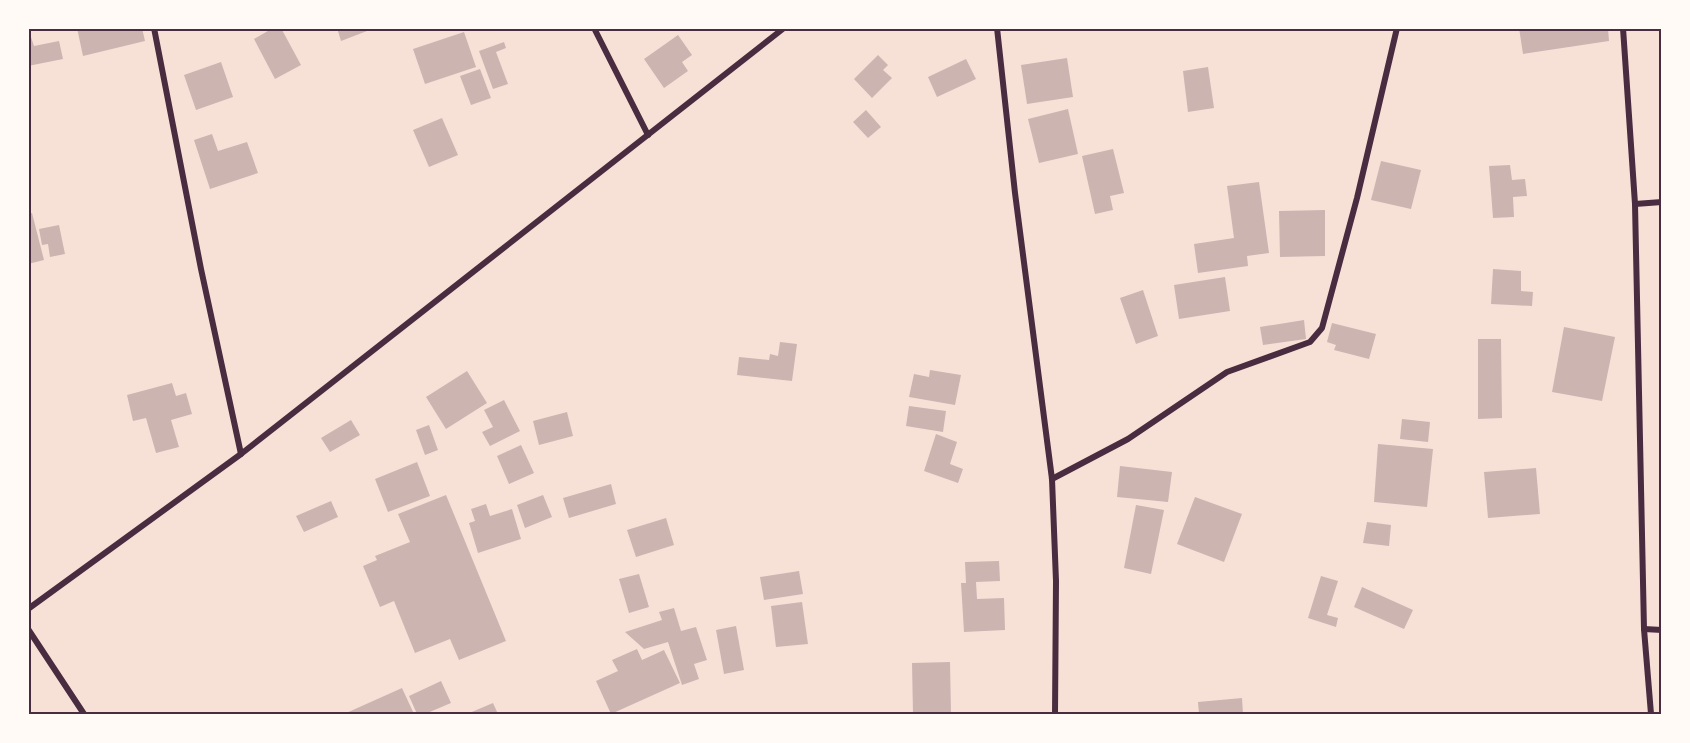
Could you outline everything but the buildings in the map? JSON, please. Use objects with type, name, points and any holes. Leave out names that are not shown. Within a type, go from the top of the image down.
[{"type":"street","points":[[154,28],[201,269],[241,454]]},
{"type":"street","points":[[594,28],[648,135]]},
{"type":"street","points":[[28,609],[241,454],[784,28]]},
{"type":"street","points":[[997,28],[1015,193],[1052,479],[1056,581],[1055,714]]},
{"type":"street","points":[[1052,479],[1128,439],[1227,372],[1310,342],[1322,328],[1357,198],[1397,28]]},
{"type":"street","points":[[1623,28],[1635,204],[1644,628],[1650,714]]},
{"type":"street","points":[[1635,204],[1662,202]]},
{"type":"street","points":[[1644,628],[1662,630]]},
{"type":"street","points":[[28,629],[84,714]]}]
